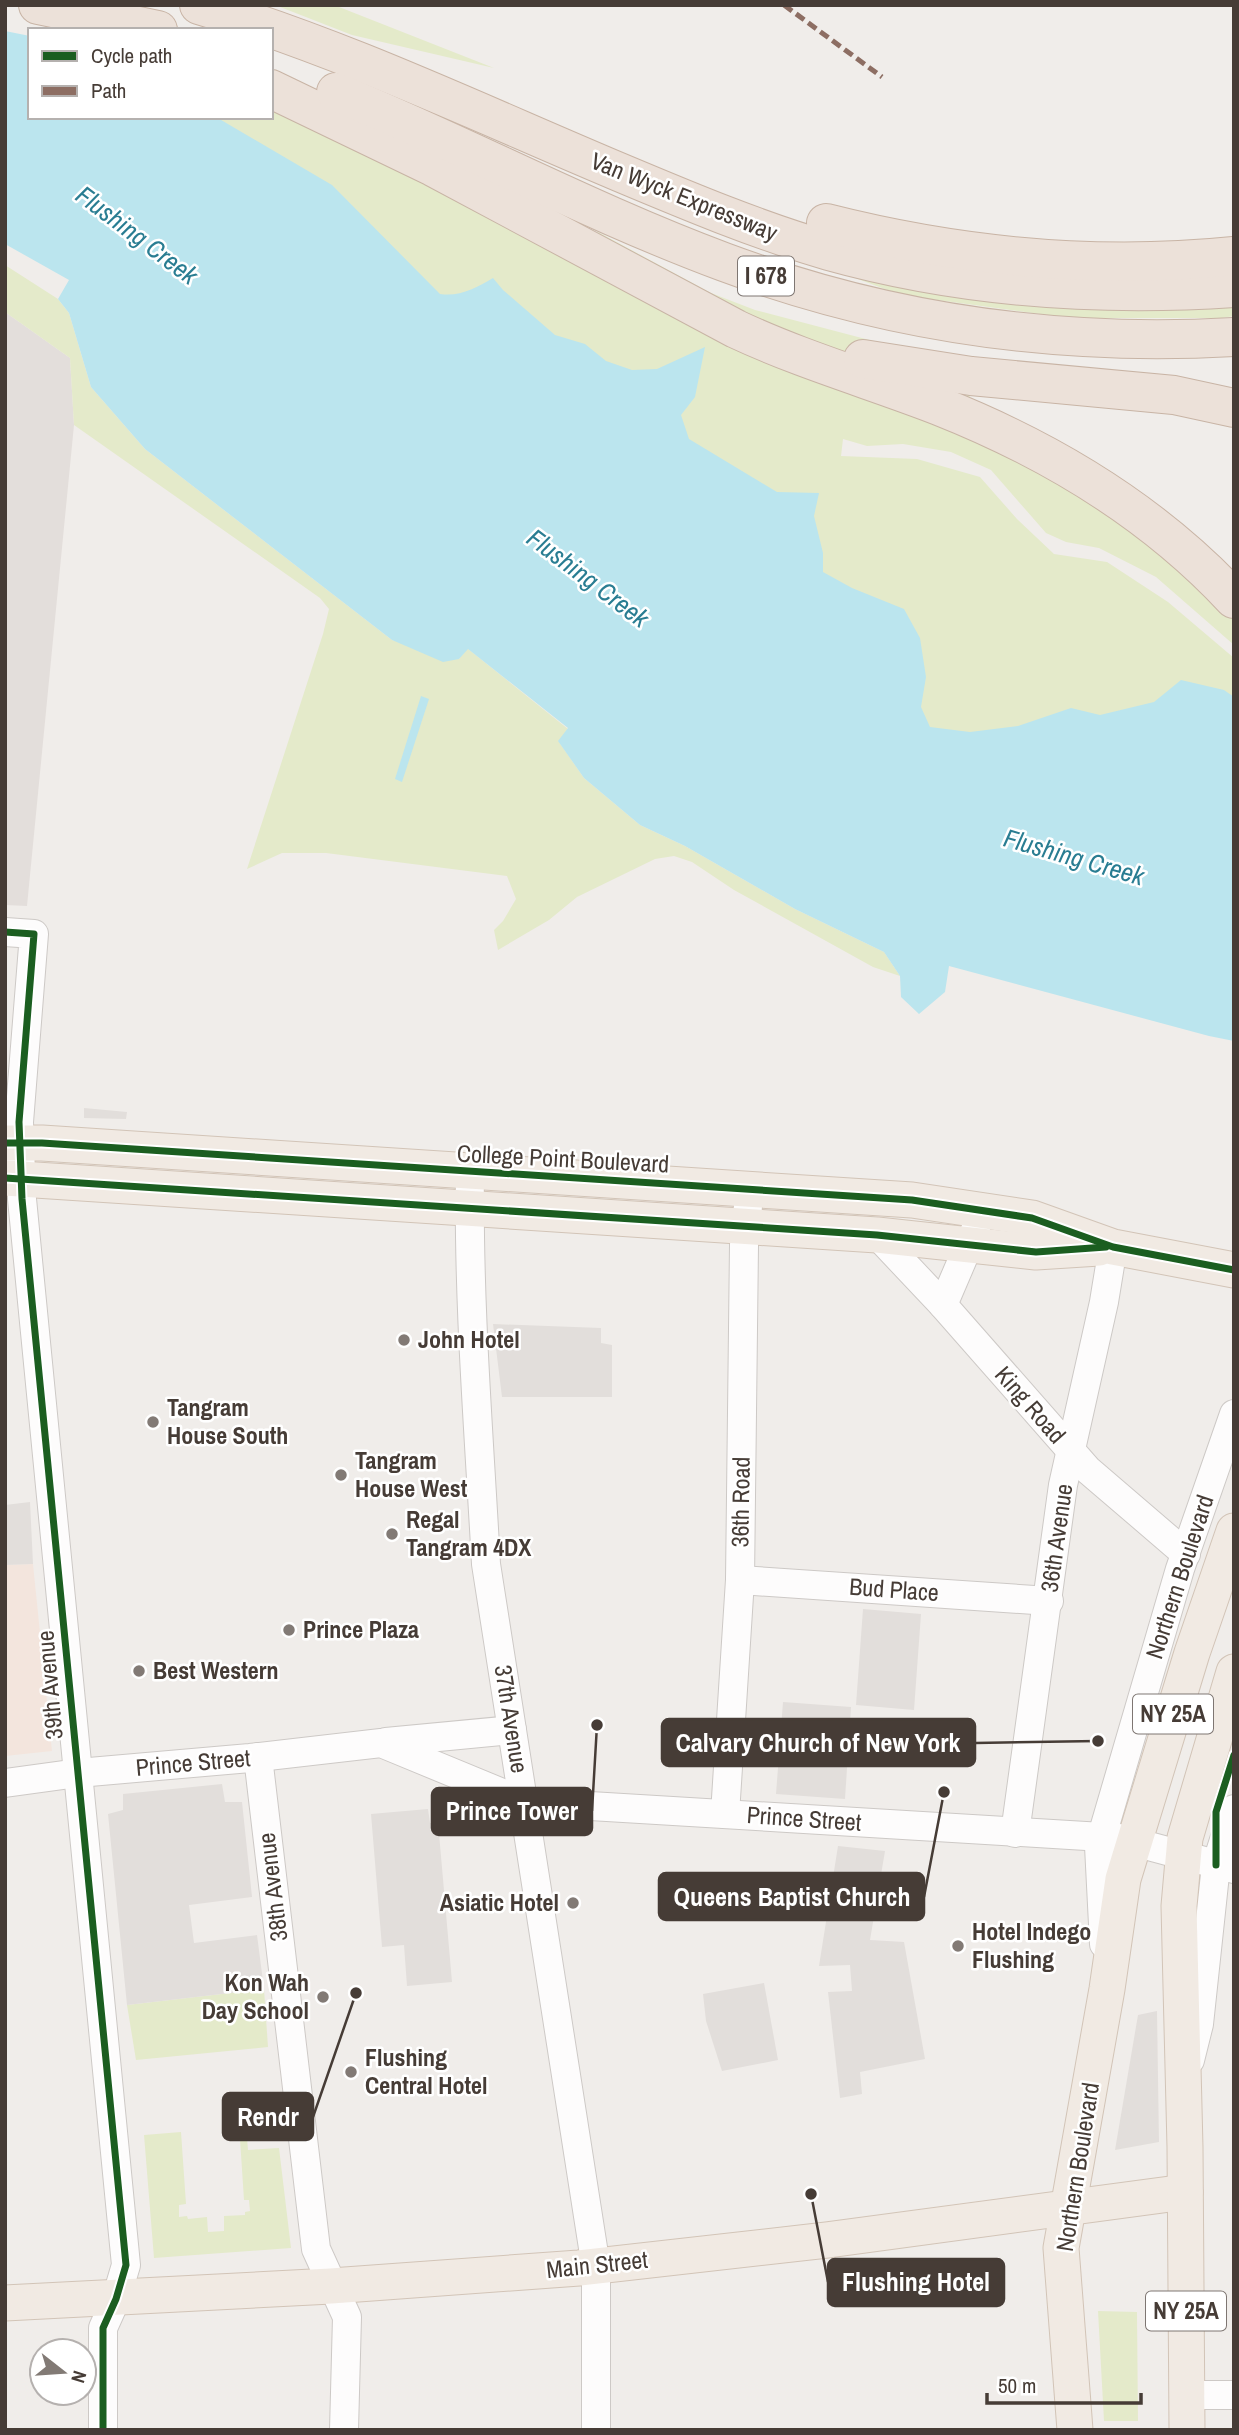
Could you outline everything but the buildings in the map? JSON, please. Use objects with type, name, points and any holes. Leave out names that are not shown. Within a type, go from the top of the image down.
[{"type":"highway","points":[[10,5],[128,28]]},
{"type":"highway","points":[[38,5],[128,28]]},
{"type":"highway","name":"Van Wyck Expressway","points":[[199,5],[237,28]]},
{"type":"highway","name":"Van Wyck Expressway","points":[[273,50],[332,86],[626,222],[723,261],[830,296],[940,321],[1051,336],[1138,340],[1234,337]]},
{"type":"highway","name":"Van Wyck Expressway","points":[[273,67],[332,86],[409,84],[757,228],[863,260],[948,277],[1035,288],[1121,292],[1234,288]]},
{"type":"highway","points":[[409,84],[734,197],[900,240],[990,255],[1081,262],[1234,256]]},
{"type":"highway","points":[[273,89],[332,86],[491,197],[700,311],[769,344],[981,424],[1034,448],[1083,476],[1164,533],[1234,599]]},
{"type":"highway","points":[[700,311],[776,337],[882,363],[971,376],[1174,395],[1234,408]]},
{"type":"main road","name":"College Point Boulevard","points":[[12,1143],[912,1200],[1031,1219],[1112,1247],[1234,1270]]},
{"type":"main road","name":"College Point Boulevard","points":[[13,1178],[877,1235],[1036,1252],[1112,1247]]},
{"type":"main road","name":"Northern Boulevard","points":[[1075,2430],[1061,2248],[1107,1989],[1123,1879],[1117,1839],[1234,1531]]},
{"type":"main road","name":"NY 25A","points":[[1187,2430],[1179,1906],[1182,1855],[1191,1814],[1234,1672]]},
{"type":"main road","name":"Main Street","points":[[5,2303],[331,2286],[596,2267],[827,2240],[1185,2192]]},
{"type":"street","name":"39th Avenue","points":[[5,932],[34,934],[19,1122],[12,1143],[13,1178],[78,1773],[126,2264],[116,2299],[103,2328],[103,2430]]},
{"type":"street","name":"37th Avenue","points":[[470,1172],[478,1454],[486,1564],[596,2267],[596,2430]]},
{"type":"street","name":"36th Road","points":[[725,1814],[740,1580],[744,1245],[750,1189]]},
{"type":"street","points":[[943,1306],[984,1211]]},
{"type":"street","name":"King Road","points":[[877,1235],[1088,1470],[1185,1554]]},
{"type":"street","name":"36th Avenue","points":[[1015,1833],[1063,1485],[1104,1302],[1112,1247]]},
{"type":"street","name":"Northern Boulevard","points":[[1117,1839],[1185,1554],[1234,1414]]},
{"type":"street","name":"Bud Place","points":[[740,1580],[1049,1601]]},
{"type":"street","name":"Prince Street","points":[[5,1783],[78,1773],[512,1730]]},
{"type":"street","name":"Prince Street","points":[[381,1743],[524,1802],[1117,1839],[1225,1867]]},
{"type":"street","name":"38th Avenue","points":[[258,1757],[316,2249],[347,2317],[344,2430]]},
{"type":"street","points":[[1183,2086],[1199,2024],[1234,1809]]},
{"type":"street","points":[[1186,2395],[1234,2395]]},
{"type":"shaded area","points":[[5,312],[70,358],[74,425],[27,906],[5,905]]},
{"type":"shaded area","points":[[84,1108],[127,1112],[126,1119],[84,1118]]},
{"type":"shaded area","points":[[493,1324],[601,1328],[601,1343],[612,1345],[612,1397],[502,1397]]},
{"type":"shaded area","points":[[30,1502],[33,1564],[5,1565],[5,1505]]},
{"type":"shaded area","points":[[33,1564],[52,1751],[5,1756],[5,1565]]},
{"type":"shaded area","points":[[863,1609],[921,1614],[914,1710],[856,1705]]},
{"type":"shaded area","points":[[783,1702],[851,1707],[845,1799],[776,1794]]},
{"type":"shaded area","points":[[222,1784],[225,1802],[242,1802],[252,1897],[189,1905],[194,1943],[257,1935],[264,1989],[127,2005],[108,1814],[123,1810],[123,1794]]},
{"type":"shaded area","points":[[428,1809],[430,1823],[438,1822],[452,1982],[407,1986],[404,1945],[382,1947],[371,1814]]},
{"type":"shaded area","points":[[838,1846],[885,1851],[870,1940],[904,1942],[925,2059],[860,2072],[862,2094],[840,2098],[828,1992],[852,1991],[850,1965],[819,1966]]},
{"type":"shaded area","points":[[764,1983],[778,2060],[722,2071],[706,2021],[703,1994]]},
{"type":"shaded area","points":[[1157,2011],[1159,2142],[1115,2150],[1138,2015]]},
{"type":"green space","points":[[275,5],[334,5],[494,68],[352,35]]},
{"type":"green space","points":[[273,110],[316,126],[564,259],[598,232],[711,293],[755,310],[915,352],[982,360],[960,425],[1046,466],[1234,612],[1234,645],[1156,577],[1099,548],[1066,542],[1046,533],[991,470],[951,452],[903,444],[867,446],[843,439],[841,456],[917,459],[980,477],[1017,519],[1054,554],[1107,562],[1168,602],[1234,658],[1234,745],[932,748],[464,320],[175,119],[273,119]]},
{"type":"green space","points":[[5,265],[58,299],[69,313],[91,387],[145,449],[392,640],[459,659],[467,648],[568,729],[559,742],[584,778],[640,825],[685,846],[795,909],[884,952],[900,976],[873,967],[734,890],[692,862],[674,856],[655,859],[577,897],[549,920],[498,950],[494,930],[503,921],[516,899],[507,876],[326,853],[282,853],[247,869],[329,609],[320,598],[74,425],[70,358],[5,312]]},
{"type":"green space","points":[[847,275],[1234,278],[1234,316],[1070,318],[901,295]]},
{"type":"green space","points":[[264,1989],[268,2047],[136,2060],[127,2005]]},
{"type":"green space","points":[[181,2132],[186,2204],[179,2205],[179,2217],[207,2217],[208,2232],[224,2231],[224,2216],[245,2215],[245,2212],[250,2211],[249,2200],[244,2200],[240,2139],[247,2138],[248,2150],[279,2148],[291,2248],[154,2258],[144,2135]]},
{"type":"green space","points":[[1098,2311],[1137,2312],[1138,2421],[1104,2421]]},
{"type":"water","name":"Flushing Creek","points":[[5,5],[28,28],[28,119],[219,119],[332,185],[440,294],[461,293],[493,278],[555,335],[585,344],[606,361],[632,370],[657,369],[705,347],[695,397],[681,415],[689,439],[777,492],[819,493],[814,516],[823,553],[823,572],[852,588],[904,609],[920,638],[926,677],[921,707],[930,727],[970,732],[1018,726],[1071,708],[1100,715],[1154,702],[1181,680],[1224,690],[1234,697],[1234,1041],[949,966],[945,992],[919,1014],[901,997],[900,976],[884,952],[795,909],[685,846],[640,825],[584,778],[558,741],[568,728],[468,649],[459,659],[443,662],[392,640],[145,449],[91,387],[69,313],[58,299],[69,280],[5,244]]},
{"type":"water","points":[[421,696],[429,699],[402,782],[395,779]]},
{"type":"pier","points":[[5,5],[48,5],[76,28],[28,28],[28,36],[5,31]]},
{"type":"marked path","points":[[784,5],[882,77]]},
{"type":"cycle path","points":[[5,932],[34,934],[19,1122],[22,1199],[126,2265],[116,2299],[103,2328],[103,2430]]},
{"type":"cycle path","points":[[5,1143],[42,1143],[912,1200],[1032,1218],[1113,1247],[1234,1270]]},
{"type":"cycle path","points":[[5,1178],[877,1235],[1036,1252],[1106,1247]]},
{"type":"cycle path","points":[[1216,1865],[1216,1812],[1234,1755]]},
{"type":"place","name":"John Hotel","points":[[404,1340]]},
{"type":"place","name":"Tangram House South","points":[[153,1422]]},
{"type":"place","name":"Tangram House West","points":[[341,1475]]},
{"type":"place","name":"Regal Tangram 4DX","points":[[392,1534]]},
{"type":"place","name":"Prince Plaza","points":[[289,1630]]},
{"type":"place","name":"Best Western","points":[[139,1671]]},
{"type":"place","name":"Prince Tower","points":[[597,1725]]},
{"type":"place","name":"Calvary Church of New York","points":[[1098,1741]]},
{"type":"place","name":"Queens Baptist Church","points":[[944,1792]]},
{"type":"place","name":"Asiatic Hotel","points":[[573,1903]]},
{"type":"place","name":"Hotel Indego Flushing","points":[[958,1946]]},
{"type":"place","name":"Rendr","points":[[356,1993]]},
{"type":"place","name":"Kon Wah Day School","points":[[323,1997]]},
{"type":"place","name":"Flushing Central Hotel","points":[[351,2072]]},
{"type":"place","name":"Flushing Hotel","points":[[811,2194]]}]
